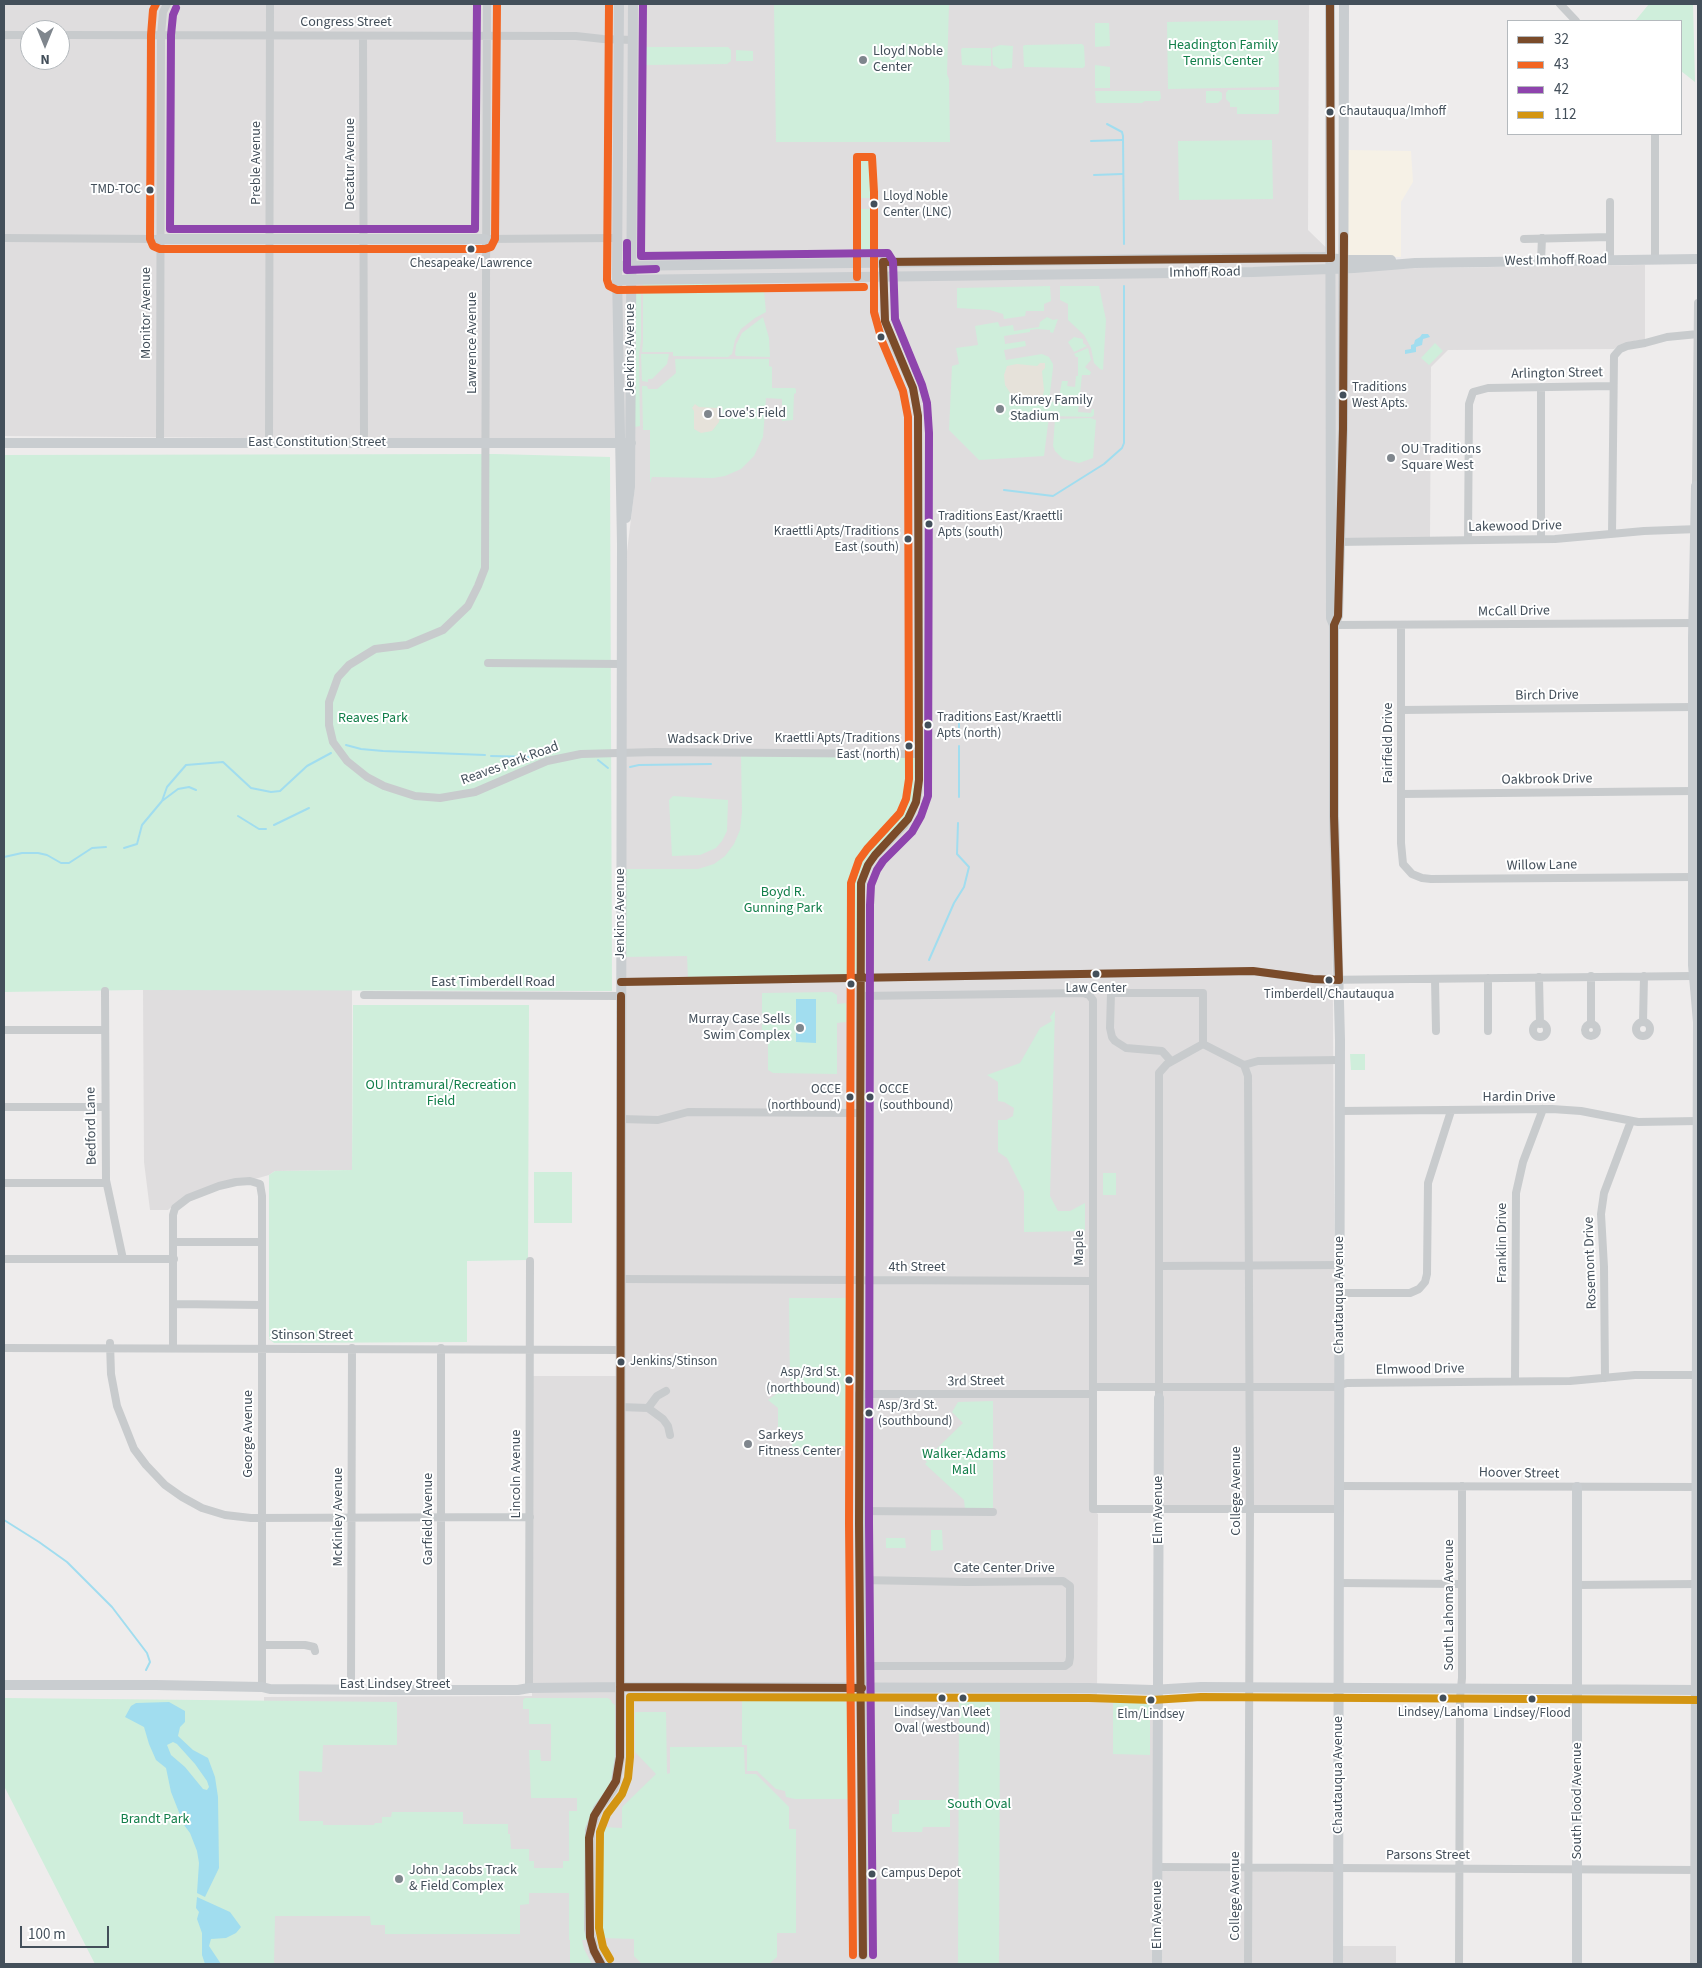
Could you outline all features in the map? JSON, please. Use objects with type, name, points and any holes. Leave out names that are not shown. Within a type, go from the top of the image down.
[{"type":"street","name":"Monitor Avenue","points":[[160,443],[160,35],[167,4]]},
{"type":"street","name":"Preble Avenue","points":[[269,443],[270,4]]},
{"type":"street","name":"Lawrence Avenue","points":[[486,443],[487,4]]},
{"type":"street","name":"Jenkins Avenue","points":[[601,1964],[594,1951],[589,1929],[590,1830],[598,1809],[613,1789],[618,1776],[620,1757],[622,544],[630,487],[617,280],[619,4]]},
{"type":"street","name":"Jenkins Avenue","points":[[626,443],[632,280],[633,4]]},
{"type":"street","name":"Chautauqua Avenue","points":[[1330,4],[1331,263],[1335,542],[1338,616],[1334,625],[1334,816],[1340,1060],[1338,1964]]},
{"type":"street","name":"Chautauqua Avenue","points":[[1335,542],[1343,429],[1344,4]]},
{"type":"street","points":[[1560,4],[1575,20]]},
{"type":"street","points":[[4,35],[20,35]]},
{"type":"street","name":"Congress Street","points":[[70,35],[487,35],[576,36],[633,40]]},
{"type":"street","name":"Decatur Avenue","points":[[363,36],[364,443]]},
{"type":"street","points":[[617,115],[632,115]]},
{"type":"street","points":[[1655,135],[1655,260]]},
{"type":"street","points":[[617,166],[631,166]]},
{"type":"street","points":[[1610,202],[1610,260]]},
{"type":"street","points":[[1524,239],[1610,237]]},
{"type":"street","points":[[4,238],[617,238]]},
{"type":"street","points":[[1541,261],[1542,238]]},
{"type":"street","name":"Imhoff Road","points":[[617,266],[883,262],[1344,264],[1385,259],[1415,263]]},
{"type":"street","name":"West Imhoff Road","points":[[1415,263],[1698,259]]},
{"type":"street","points":[[863,1955],[862,1666],[859,1512],[860,979],[862,884],[868,865],[875,855],[904,826],[912,812],[918,795],[918,416],[913,388],[885,321],[883,262]]},
{"type":"street","name":"Imhoff Road","points":[[617,280],[1253,272],[1331,263]]},
{"type":"street","points":[[1696,1958],[1698,1022],[1694,976],[1696,935],[1693,877],[1693,791],[1696,746],[1694,623],[1697,529],[1698,303]]},
{"type":"street","name":"Arlington Street","points":[[1468,540],[1469,404],[1473,392],[1488,388],[1613,386],[1613,359],[1622,347],[1667,337],[1698,334]]},
{"type":"street","points":[[1612,534],[1613,386]]},
{"type":"street","points":[[1541,387],[1541,539]]},
{"type":"street","name":"East Constitution Street","points":[[4,443],[626,443]]},
{"type":"street","name":"Reaves Park Road","points":[[486,443],[486,561],[478,586],[468,606],[443,630],[407,645],[375,649],[349,665],[338,677],[329,702],[328,725],[334,742],[347,761],[384,786],[415,796],[440,798],[475,792],[524,769],[564,757],[581,754],[621,752]]},
{"type":"street","name":"Lakewood Drive","points":[[1335,542],[1541,539],[1697,529]]},
{"type":"street","name":"McCall Drive","points":[[1334,625],[1694,623]]},
{"type":"street","name":"Fairfield Drive","points":[[1401,626],[1402,859]]},
{"type":"street","points":[[488,663],[622,664]]},
{"type":"street","name":"Birch Drive","points":[[1402,710],[1694,707]]},
{"type":"street","name":"Wadsack Drive","points":[[621,752],[918,754]]},
{"type":"street","name":"Oakbrook Drive","points":[[1402,794],[1693,791]]},
{"type":"street","name":"Willow Lane","points":[[1402,859],[1406,868],[1412,874],[1431,879],[1693,877]]},
{"type":"street","points":[[622,982],[1252,972],[1339,980],[1694,976]]},
{"type":"street","points":[[1592,976],[1592,1023]]},
{"type":"street","points":[[1643,1022],[1644,976]]},
{"type":"street","points":[[1539,977],[1540,1024]]},
{"type":"street","points":[[1488,978],[1488,1031]]},
{"type":"street","points":[[1435,979],[1436,1031]]},
{"type":"street","name":"Bedford Lane","points":[[105,991],[104,1106],[106,1183],[123,1259]]},
{"type":"street","name":"Maple","points":[[861,996],[1083,993],[1091,997],[1094,1004],[1093,1509],[1158,1510]]},
{"type":"street","points":[[1111,993],[1203,993],[1203,1044],[1170,1062],[1162,1051],[1126,1048],[1115,1041],[1110,1028],[1111,993]]},
{"type":"street","name":"East Timberdell Road","points":[[364,996],[621,996]]},
{"type":"street","points":[[4,1030],[104,1030]]},
{"type":"street","points":[[1203,1044],[1244,1065],[1258,1061],[1340,1060]]},
{"type":"street","name":"Elm Avenue","points":[[1157,1964],[1159,1690],[1158,1079],[1160,1070],[1170,1062]]},
{"type":"street","name":"College Avenue","points":[[1244,1065],[1248,1076],[1249,1266],[1248,1964]]},
{"type":"street","points":[[4,1107],[104,1106]]},
{"type":"street","name":"Hardin Drive","points":[[1340,1111],[1543,1109],[1581,1111],[1631,1121],[1697,1114]]},
{"type":"street","name":"Franklin Drive","points":[[1515,1381],[1516,1193],[1523,1162],[1543,1109]]},
{"type":"street","points":[[1340,1293],[1410,1293],[1419,1289],[1425,1282],[1427,1274],[1428,1183],[1451,1111]]},
{"type":"street","points":[[621,1119],[658,1120],[688,1112],[860,1113]]},
{"type":"street","name":"Rosemont Drive","points":[[1605,1378],[1604,1267],[1601,1214],[1604,1193],[1631,1121]]},
{"type":"street","name":"George Avenue","points":[[174,1242],[174,1210],[182,1202],[219,1186],[236,1182],[257,1182],[261,1185],[262,1687]]},
{"type":"street","points":[[4,1183],[106,1183]]},
{"type":"street","points":[[173,1347],[174,1242],[262,1242]]},
{"type":"street","points":[[4,1259],[174,1259]]},
{"type":"street","name":"Lincoln Avenue","points":[[529,1688],[530,1261]]},
{"type":"street","points":[[1159,1266],[1340,1266]]},
{"type":"street","name":"4th Street","points":[[621,1280],[1093,1281]]},
{"type":"street","points":[[174,1304],[262,1304]]},
{"type":"street","points":[[110,1345],[111,1374],[120,1418],[134,1449],[156,1476],[182,1497],[207,1510],[225,1515],[261,1518],[530,1517]]},
{"type":"street","name":"Stinson Street","points":[[4,1348],[110,1345],[262,1348],[620,1350]]},
{"type":"street","name":"McKinley Avenue","points":[[351,1685],[352,1348]]},
{"type":"street","name":"Garfield Avenue","points":[[441,1348],[441,1688]]},
{"type":"street","name":"Elmwood Drive","points":[[1144,1388],[1159,1393],[1340,1385],[1348,1383],[1570,1381],[1652,1375],[1697,1379]]},
{"type":"street","name":"3rd Street","points":[[860,1394],[1093,1391],[1144,1388]]},
{"type":"street","points":[[648,1408],[657,1396],[666,1391]]},
{"type":"street","points":[[620,1407],[648,1408],[663,1419],[668,1426],[670,1435]]},
{"type":"street","name":"Hoover Street","points":[[1340,1486],[1697,1487]]},
{"type":"street","name":"South Lahoma Avenue","points":[[1459,1964],[1462,1486]]},
{"type":"street","name":"South Flood Avenue","points":[[1577,1487],[1577,1964]]},
{"type":"street","points":[[1158,1510],[1340,1508]]},
{"type":"street","points":[[859,1512],[993,1512]]},
{"type":"street","name":"Cate Center Drive","points":[[860,1580],[1063,1581],[1070,1586],[1070,1657],[1069,1663],[1065,1666],[862,1666]]},
{"type":"street","points":[[1340,1583],[1461,1584]]},
{"type":"street","points":[[1577,1585],[1697,1584]]},
{"type":"street","points":[[262,1645],[305,1645],[314,1647],[315,1651]]},
{"type":"street","name":"East Lindsey Street","points":[[4,1685],[262,1687],[270,1689],[518,1686],[529,1688],[1159,1690],[1201,1687],[1697,1690]]},
{"type":"street","name":"East Lindsey Street","points":[[262,1687],[270,1685],[351,1685],[441,1688]]},
{"type":"street","name":"Parsons Street","points":[[1158,1867],[1697,1870]]},
{"type":"shaded area","points":[[4,4],[1309,4],[1308,230],[1348,269],[1645,265],[1645,339],[1624,343],[1614,349],[1448,350],[1431,367],[1430,539],[1330,539],[1336,1506],[1163,1506],[1162,1385],[1089,1385],[1089,1508],[1098,1514],[1097,1695],[1155,1698],[1154,1871],[1335,1872],[1335,1946],[1396,1946],[1396,1964],[266,1964],[264,1697],[532,1696],[533,1376],[623,1376],[625,568],[635,486],[634,441],[4,436]]},
{"type":"shaded area","points":[[1348,150],[1411,151],[1413,182],[1401,202],[1401,257],[1348,256]]},
{"type":"shaded area","points":[[143,990],[352,990],[352,1170],[275,1171],[269,1175],[180,1200],[168,1210],[150,1210],[144,1162]]},
{"type":"green space","points":[[774,4],[949,4],[947,74],[949,79],[950,142],[776,142]]},
{"type":"green space","points":[[1649,4],[1693,4],[1695,82],[1682,72],[1682,20],[1636,20]]},
{"type":"green space","name":"Headington Family Tennis Center","points":[[1278,20],[1279,87],[1168,89],[1167,22]]},
{"type":"green space","points":[[1095,23],[1109,23],[1110,46],[1095,47]]},
{"type":"green space","points":[[1082,44],[1084,46],[1085,66],[1083,68],[1024,67],[1023,46],[1025,45]]},
{"type":"green space","points":[[1000,45],[1013,46],[1012,68],[1000,69],[993,65],[992,48]]},
{"type":"green space","points":[[645,47],[728,47],[731,50],[731,61],[727,64],[647,65],[641,62],[641,50]]},
{"type":"green space","points":[[962,48],[991,48],[991,66],[962,65]]},
{"type":"green space","points":[[736,50],[753,51],[753,61],[736,61]]},
{"type":"green space","points":[[1095,65],[1110,67],[1110,88],[1095,88]]},
{"type":"green space","points":[[1228,90],[1279,90],[1279,112],[1278,114],[1237,114],[1237,107],[1230,107],[1230,103],[1226,99]]},
{"type":"green space","points":[[1095,91],[1160,91],[1161,98],[1159,101],[1145,101],[1142,103],[1096,103]]},
{"type":"green space","points":[[1206,91],[1219,91],[1222,93],[1222,99],[1218,103],[1206,103]]},
{"type":"green space","points":[[1272,140],[1273,199],[1179,200],[1178,141]]},
{"type":"green space","points":[[859,157],[871,157],[872,185],[875,191],[871,191],[871,198],[856,198],[856,191],[859,187]]},
{"type":"green space","points":[[857,209],[871,209],[871,215],[875,215],[875,251],[857,251]]},
{"type":"green space","points":[[758,282],[766,288],[759,288],[759,290],[764,291],[766,312],[741,329],[735,340],[732,354],[728,357],[673,356],[673,352],[642,352],[643,284]]},
{"type":"green space","points":[[1050,286],[1051,301],[1044,304],[1044,311],[1026,311],[1025,316],[1004,319],[1003,314],[990,310],[957,308],[957,288]]},
{"type":"green space","points":[[1060,286],[1099,286],[1106,320],[1103,370],[1094,363],[1091,348],[1084,335],[1068,320],[1068,304],[1060,300]]},
{"type":"green space","points":[[635,292],[641,292],[641,339],[639,355],[640,426],[635,427]]},
{"type":"green space","points":[[763,317],[769,338],[770,357],[736,356],[736,345],[742,333]]},
{"type":"green space","name":"Kimrey Family Stadium","points":[[1047,317],[1053,320],[1058,319],[1053,333],[1050,330],[1037,329],[1004,336],[1005,344],[1025,341],[1026,346],[1004,350],[1006,360],[1042,354],[1049,357],[1053,368],[1049,401],[1058,403],[1062,381],[1068,381],[1067,386],[1075,387],[1076,376],[1078,376],[1078,357],[1074,354],[1088,348],[1091,360],[1085,367],[1091,372],[1090,375],[1082,375],[1078,412],[1091,413],[1092,409],[1094,409],[1094,415],[1092,417],[1049,416],[1044,456],[979,460],[949,430],[952,366],[959,364],[956,348],[978,345],[975,326],[998,322],[1000,327],[1013,325],[1014,331],[1039,327],[1040,322]]},
{"type":"green space","points":[[1074,337],[1083,339],[1083,343],[1087,346],[1074,352],[1068,342]]},
{"type":"green space","points":[[1435,343],[1443,351],[1429,365],[1421,358]]},
{"type":"green space","points":[[641,354],[669,354],[667,364],[652,379],[648,379],[648,382],[642,381]]},
{"type":"green space","name":"Love's Field","points":[[675,359],[769,359],[769,366],[772,367],[772,388],[795,388],[796,390],[794,394],[793,420],[782,421],[782,399],[766,398],[763,437],[754,456],[741,469],[725,476],[713,478],[652,477],[650,483],[650,430],[643,430],[642,386],[647,386],[648,389],[657,389],[676,373]]},
{"type":"green space","points":[[1090,418],[1096,420],[1093,458],[1079,463],[1063,459],[1053,446],[1055,419]]},
{"type":"green space","name":"Reaves Park","points":[[495,454],[610,457],[612,991],[137,990],[4,992],[4,455]]},
{"type":"green space","name":"Boyd R. Gunning Park","points":[[741,756],[915,757],[914,797],[905,818],[861,876],[858,886],[857,969],[853,975],[688,978],[687,956],[625,957],[625,869],[698,869],[714,864],[725,856],[734,844],[740,830],[742,812]]},
{"type":"green space","points":[[673,796],[728,800],[727,831],[716,848],[700,855],[672,856],[669,800]]},
{"type":"green space","name":"Murray Case Sells Swim Complex","points":[[832,992],[837,995],[837,1004],[846,1003],[846,1022],[837,1023],[837,1074],[773,1073],[768,1070],[768,1037],[762,1034],[762,993]]},
{"type":"green space","name":"OU Intramural/Recreation Field","points":[[353,1005],[529,1005],[528,1260],[467,1261],[467,1342],[274,1343],[269,1339],[269,1175],[275,1171],[352,1170]]},
{"type":"green space","points":[[1055,1010],[1050,1196],[1058,1211],[1070,1211],[1085,1203],[1085,1231],[1024,1232],[1024,1192],[1007,1158],[998,1152],[998,1120],[1006,1120],[1013,1116],[1014,1108],[998,1101],[998,1082],[987,1075],[1020,1063],[1040,1028],[1052,1021],[1050,1017]]},
{"type":"green space","points":[[1350,1054],[1365,1054],[1365,1070],[1351,1070]]},
{"type":"green space","points":[[534,1172],[572,1172],[572,1223],[534,1223]]},
{"type":"green space","points":[[1103,1173],[1116,1173],[1116,1195],[1103,1195]]},
{"type":"green space","points":[[789,1298],[848,1298],[847,1446],[832,1446],[829,1451],[812,1451],[812,1457],[806,1456],[805,1451],[792,1451],[792,1436],[778,1436],[778,1408],[768,1400],[790,1384]]},
{"type":"green space","name":"Walker-Adams Mall","points":[[993,1401],[993,1509],[965,1509],[964,1500],[925,1464],[927,1462],[925,1460],[963,1423],[952,1412],[958,1402]]},
{"type":"green space","points":[[931,1530],[942,1530],[943,1550],[931,1551]]},
{"type":"green space","points":[[886,1538],[905,1538],[906,1548],[886,1548]]},
{"type":"green space","points":[[742,1697],[840,1698],[851,1708],[848,1799],[795,1799],[786,1797],[785,1791],[776,1789],[757,1771],[747,1771],[747,1745],[742,1745]]},
{"type":"green space","name":"Brandt Park","points":[[4,1698],[397,1702],[397,1745],[323,1745],[322,1772],[299,1771],[299,1821],[323,1821],[323,1825],[374,1825],[375,1823],[382,1823],[382,1817],[391,1817],[392,1812],[463,1812],[463,1824],[508,1824],[511,1849],[529,1849],[529,1861],[534,1861],[534,1868],[563,1868],[563,1861],[569,1861],[569,1811],[577,1811],[577,1798],[531,1798],[529,1750],[540,1750],[541,1761],[551,1761],[551,1724],[529,1724],[529,1709],[523,1709],[523,1700],[525,1698],[608,1698],[615,1705],[620,1757],[616,1781],[594,1816],[590,1940],[569,1940],[569,1893],[529,1893],[529,1904],[520,1905],[520,1934],[385,1934],[385,1925],[371,1925],[370,1916],[275,1916],[274,1964],[95,1964],[4,1786]]},
{"type":"green space","name":"South Oval","points":[[959,1701],[1000,1701],[999,1964],[958,1964]]},
{"type":"green space","points":[[1113,1702],[1150,1702],[1150,1755],[1113,1754]]},
{"type":"green space","points":[[635,1712],[666,1712],[667,1774],[670,1773],[670,1747],[744,1747],[745,1774],[756,1774],[789,1807],[789,1829],[796,1829],[796,1933],[777,1933],[777,1957],[769,1964],[642,1964],[634,1956],[634,1939],[603,1938],[600,1881],[603,1827],[622,1828],[622,1807],[656,1774],[635,1752]]},
{"type":"green space","points":[[899,1800],[946,1800],[950,1804],[950,1827],[923,1827],[922,1832],[892,1832],[892,1814],[899,1814]]},
{"type":"green space","points":[[570,1940],[582,1940],[584,1949],[592,1964],[570,1964]]},
{"type":"sand","points":[[1040,363],[1045,363],[1045,368],[1042,371],[1044,390],[1042,401],[1029,404],[1014,399],[1005,385],[1004,375],[1007,366],[1017,364],[1037,366]]},
{"type":"sand","points":[[695,404],[699,407],[718,408],[719,422],[712,431],[701,433],[694,429],[694,411],[692,408]]},
{"type":"water","points":[[1422,334],[1428,334],[1430,337],[1423,339],[1422,345],[1416,347],[1416,352],[1405,354],[1405,350],[1411,349],[1411,345]]},
{"type":"water","points":[[796,999],[816,999],[816,1043],[796,1042]]},
{"type":"water","points":[[169,1702],[185,1711],[185,1722],[180,1727],[178,1736],[193,1750],[208,1758],[215,1777],[218,1797],[219,1868],[205,1897],[197,1893],[199,1863],[197,1851],[171,1792],[166,1768],[156,1760],[144,1727],[125,1717],[131,1706],[136,1703]],"holes":[[[173,1742],[177,1744],[207,1781],[209,1787],[207,1790],[203,1789],[185,1767],[171,1755],[167,1745]]]},
{"type":"water","points":[[197,1897],[230,1912],[241,1927],[236,1933],[226,1938],[211,1939],[209,1946],[221,1964],[205,1964],[202,1955],[202,1933],[197,1919],[199,1912],[196,1908]]},
{"type":"waterway","points":[[1107,124],[1122,132],[1123,136],[1124,244]]},
{"type":"waterway","points":[[1091,141],[1122,140]]},
{"type":"waterway","points":[[1094,175],[1122,174]]},
{"type":"waterway","points":[[1004,490],[1053,496],[1104,464],[1122,448],[1124,443],[1124,286]]},
{"type":"waterway","points":[[959,720],[959,735]]},
{"type":"waterway","points":[[346,745],[361,749],[383,751],[485,755]]},
{"type":"waterway","points":[[959,746],[959,797]]},
{"type":"waterway","points":[[162,801],[167,787],[186,765],[223,762],[251,788],[271,792],[280,791],[307,766],[331,753]]},
{"type":"waterway","points":[[491,756],[539,757]]},
{"type":"waterway","points":[[598,760],[608,768]]},
{"type":"waterway","points":[[630,767],[639,765],[711,764]]},
{"type":"waterway","points":[[124,848],[137,844],[142,825],[162,801],[178,789],[189,787],[196,790]]},
{"type":"waterway","points":[[274,825],[309,808]]},
{"type":"waterway","points":[[238,816],[259,829],[266,829]]},
{"type":"waterway","points":[[929,960],[954,903],[964,887],[969,867],[957,854],[958,823]]},
{"type":"waterway","points":[[4,857],[22,853],[38,853],[47,855],[61,863],[69,863],[92,848],[106,847]]},
{"type":"waterway","points":[[4,1520],[67,1562],[112,1607],[147,1653],[150,1662],[146,1670]]},
{"type":"transit line","name":"43","points":[[156,4],[153,10],[151,35],[150,239],[153,246],[160,249],[485,249],[491,247],[495,239],[497,4]]},
{"type":"transit line","name":"42","points":[[176,8],[173,15],[171,35],[170,229],[475,229],[477,4]]},
{"type":"transit line","name":"43","points":[[609,4],[607,280],[609,286],[617,290],[864,287]]},
{"type":"transit line","name":"42","points":[[643,4],[641,256],[888,253],[893,261],[895,319],[922,385],[927,403],[929,433],[928,796],[921,816],[912,832],[883,861],[877,870],[871,885],[870,905],[869,1523],[873,1955]]},
{"type":"transit line","name":"32","points":[[863,1955],[859,1523],[861,883],[868,865],[875,855],[908,819],[916,802],[919,780],[918,416],[913,388],[885,321],[883,262],[1331,258],[1330,4]]},
{"type":"transit line","name":"43","points":[[853,1955],[849,1523],[851,883],[859,860],[900,813],[906,799],[909,779],[908,417],[903,391],[882,341],[874,312],[874,192],[872,157],[857,157],[857,277]]},
{"type":"transit line","name":"32","points":[[621,982],[1253,971],[1313,979],[1339,980],[1334,816],[1334,625],[1338,616],[1343,429],[1344,236]]},
{"type":"transit line","name":"42","points":[[627,243],[627,270],[656,269]]},
{"type":"transit line","name":"32","points":[[601,1964],[594,1951],[590,1937],[589,1838],[594,1816],[616,1781],[620,1757],[621,996]]},
{"type":"transit line","name":"32","points":[[620,1687],[862,1688]]},
{"type":"transit line","name":"112","points":[[610,1959],[603,1947],[599,1928],[600,1832],[607,1814],[622,1794],[628,1778],[630,1697],[1089,1698],[1152,1700],[1201,1697],[1698,1700]]},
{"type":"place","name":"Lloyd Noble Center","points":[[863,60]]},
{"type":"place","name":"Chautauqua/Imhoff","points":[[1330,112]]},
{"type":"place","name":"TMD-TOC","points":[[150,190]]},
{"type":"place","name":"Lloyd Noble Center (LNC)","points":[[874,204]]},
{"type":"place","name":"Chesapeake/Lawrence","points":[[471,249]]},
{"type":"place","name":"Traditions West Apts.","points":[[1343,395]]},
{"type":"place","name":"Kimrey Family Stadium","points":[[1000,409]]},
{"type":"place","name":"Love's Field","points":[[708,414]]},
{"type":"place","name":"OU Traditions Square West","points":[[1391,458]]},
{"type":"place","name":"Traditions East/Kraettli Apts (south)","points":[[929,524]]},
{"type":"place","name":"Kraettli Apts/Traditions East (south)","points":[[908,539]]},
{"type":"place","name":"Traditions East/Kraettli Apts (north)","points":[[928,725]]},
{"type":"place","name":"Kraettli Apts/Traditions East (north)","points":[[909,746]]},
{"type":"place","name":"Law Center","points":[[1096,974]]},
{"type":"place","name":"Timberdell/Chautauqua","points":[[1329,980]]},
{"type":"place","name":"Murray Case Sells Swim Complex","points":[[800,1028]]},
{"type":"place","name":"OCCE (northbound)","points":[[850,1097]]},
{"type":"place","name":"OCCE (southbound)","points":[[870,1097]]},
{"type":"place","name":"Jenkins/Stinson","points":[[621,1362]]},
{"type":"place","name":"Asp/3rd St. (northbound)","points":[[849,1380]]},
{"type":"place","name":"Asp/3rd St. (southbound)","points":[[869,1413]]},
{"type":"place","name":"Sarkeys Fitness Center","points":[[748,1444]]},
{"type":"place","name":"Lindsey/Van Vleet Oval (westbound)","points":[[942,1698]]},
{"type":"place","name":"Lindsey/Lahoma","points":[[1443,1698]]},
{"type":"place","name":"Lindsey/Flood","points":[[1532,1699]]},
{"type":"place","name":"Elm/Lindsey","points":[[1151,1700]]},
{"type":"place","name":"Campus Depot","points":[[872,1874]]},
{"type":"place","name":"John Jacobs Track & Field Complex","points":[[399,1879]]}]
